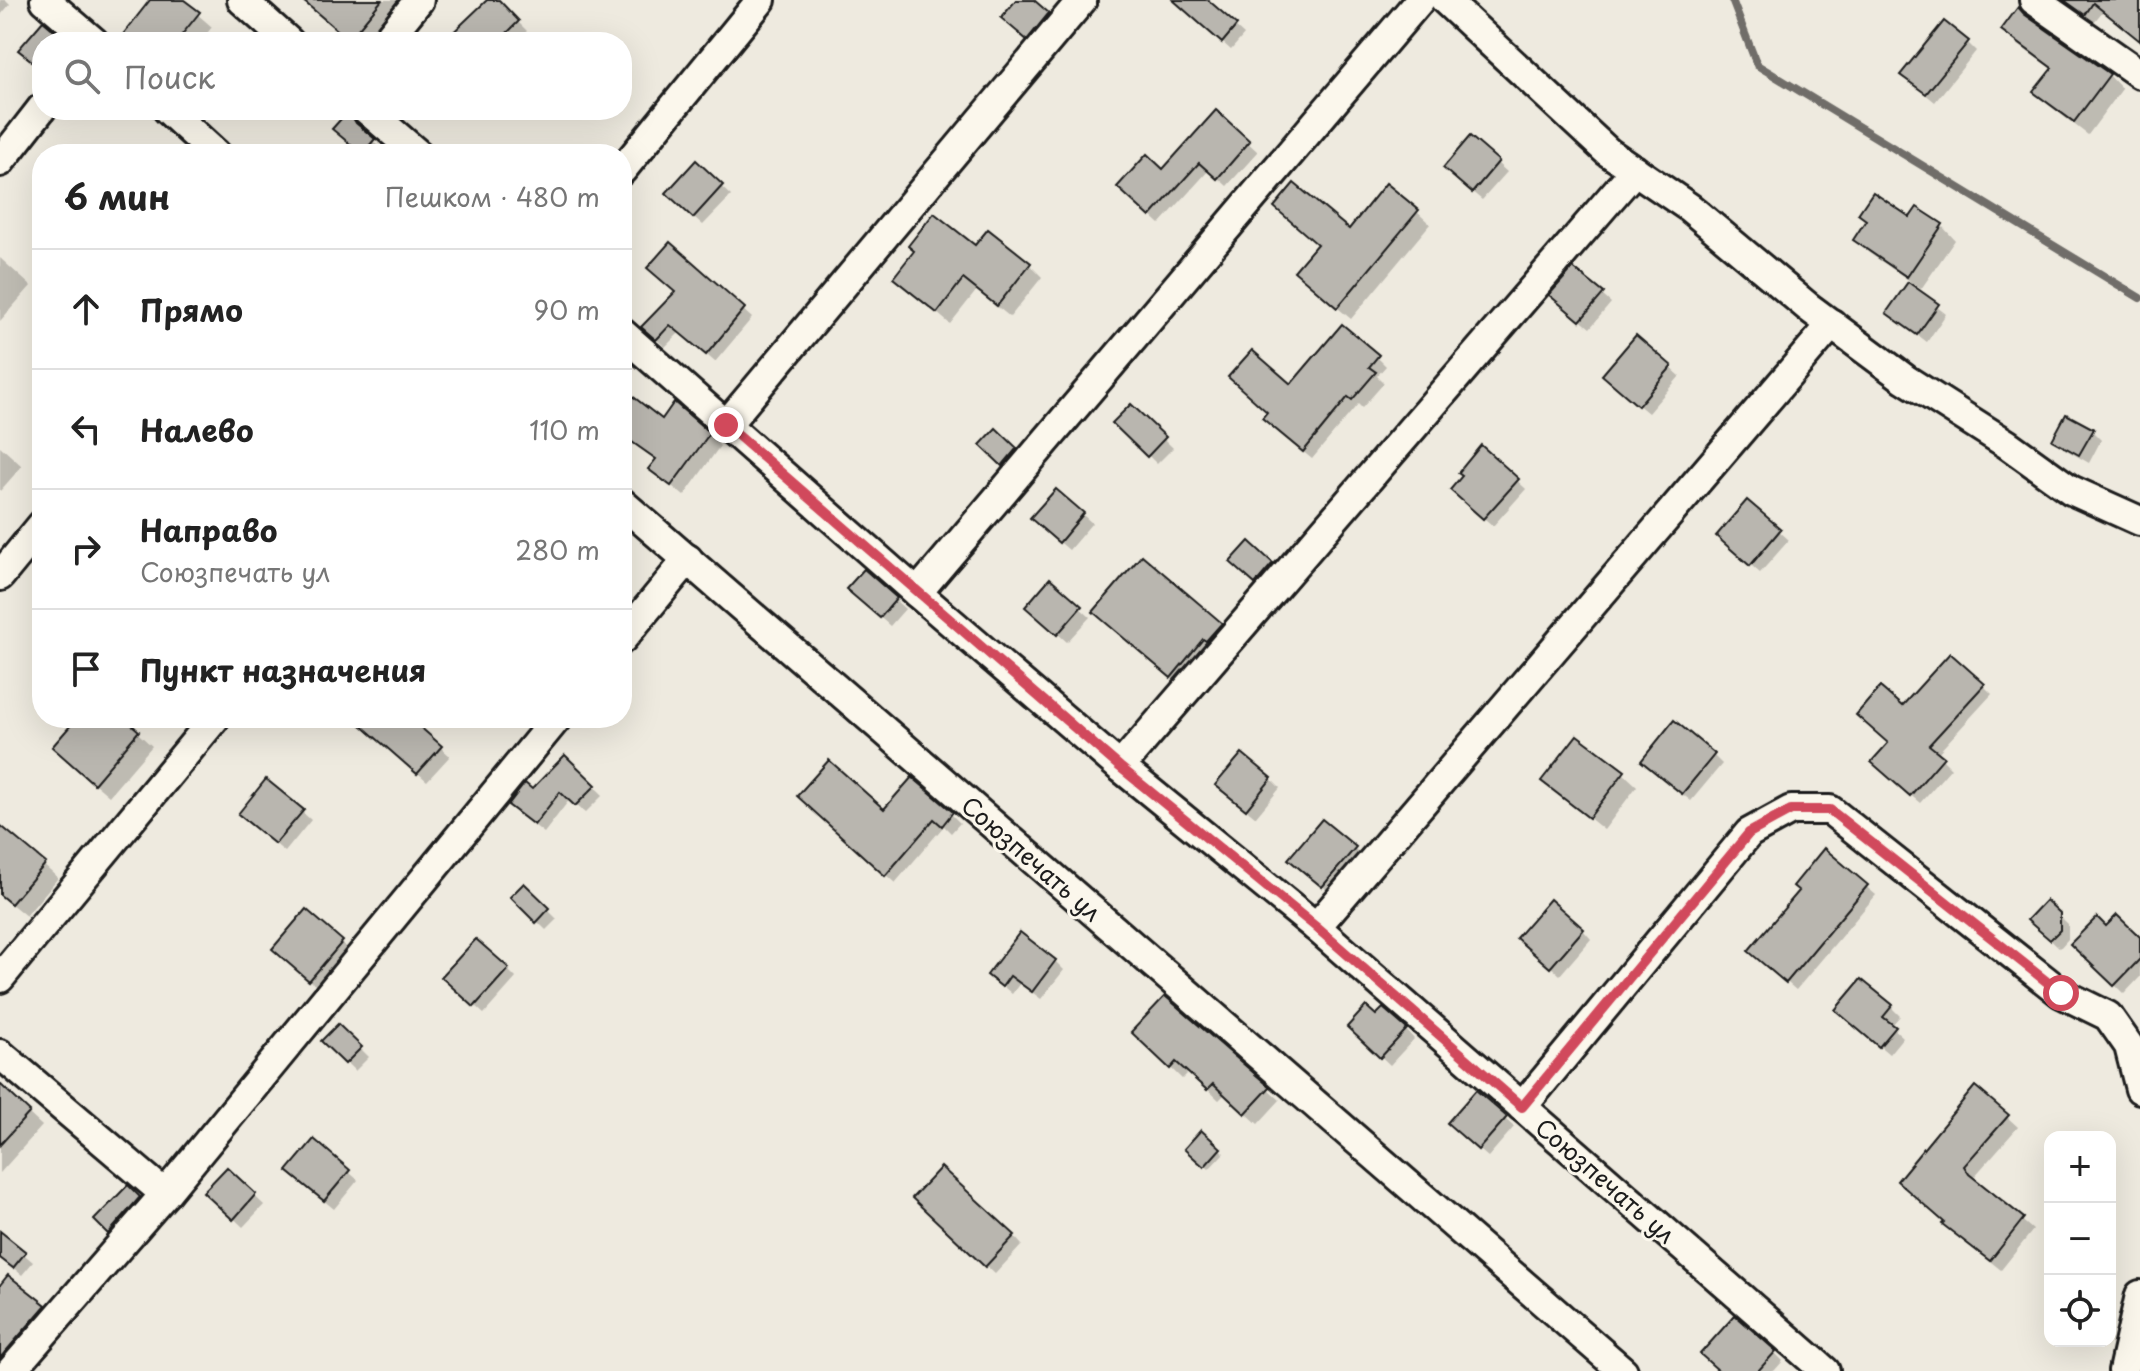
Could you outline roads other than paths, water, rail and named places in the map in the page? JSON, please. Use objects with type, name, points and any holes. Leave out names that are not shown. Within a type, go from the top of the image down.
[{"type":"street","points":[[45,0],[82,32]]},
{"type":"street","points":[[242,0],[278,32]]},
{"type":"street","points":[[393,32],[419,0]]},
{"type":"street","points":[[632,158],[761,0]]},
{"type":"street","points":[[726,425],[1082,0]]},
{"type":"street","points":[[917,593],[1420,0]]},
{"type":"street","points":[[1445,0],[1608,152],[1690,208],[1905,379],[2007,444],[2071,490],[2140,521]]},
{"type":"street","points":[[2034,0],[2140,74]]},
{"type":"street","points":[[0,162],[33,120]]},
{"type":"street","points":[[179,120],[205,144]]},
{"type":"street","points":[[379,120],[406,144]]},
{"type":"street","points":[[1120,767],[1635,170]]},
{"type":"street","points":[[1316,927],[1832,324]]},
{"type":"street","name":"Союзпечать ул","points":[[632,342],[917,593],[1120,767],[1316,927],[1825,1371]]},
{"type":"street","name":"Союзпечать ул","points":[[632,511],[1623,1371]]},
{"type":"street","points":[[0,576],[32,537]]},
{"type":"street","points":[[632,627],[688,559]]},
{"type":"street","points":[[0,978],[207,728]]},
{"type":"street","points":[[11,1371],[165,1194],[549,728]]},
{"type":"street","points":[[1522,1107],[1749,833],[1791,810],[1830,810],[2061,993],[2108,1016],[2129,1046],[2140,1089]]},
{"type":"street","points":[[0,1054],[165,1194]]},
{"type":"street","points":[[2123,1371],[2140,1295]]},
{"type":"waterway","points":[[1732,0],[1757,65],[2140,298]]}]
